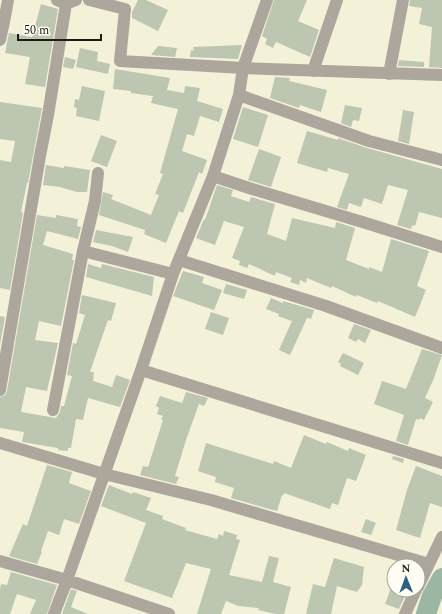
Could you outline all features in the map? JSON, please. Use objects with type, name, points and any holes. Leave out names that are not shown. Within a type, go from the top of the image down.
[{"type":"street","points":[[0,40],[2,23],[8,0]]},
{"type":"street","points":[[89,0],[127,5],[120,61],[243,68],[442,75]]},
{"type":"street","points":[[54,614],[141,370],[173,274],[213,176],[239,95],[243,68],[267,0]]},
{"type":"street","points":[[313,71],[336,0]]},
{"type":"street","points":[[389,74],[403,0]]},
{"type":"street","points":[[0,390],[48,115],[66,1]]},
{"type":"street","points":[[239,95],[369,141],[442,160]]},
{"type":"street","points":[[54,410],[83,252],[95,201],[98,173]]},
{"type":"street","points":[[213,176],[442,247]]},
{"type":"street","points":[[83,252],[173,274]]},
{"type":"street","points":[[179,260],[326,306],[442,348]]},
{"type":"street","points":[[141,370],[442,463]]},
{"type":"street","points":[[0,443],[104,474],[211,500],[429,564]]},
{"type":"street","points":[[426,570],[442,537]]},
{"type":"street","points":[[0,561],[67,580],[169,614]]},
{"type":"street","points":[[405,614],[412,598]]},
{"type":"building","points":[[138,0],[146,0],[168,10],[158,31],[132,18],[132,12]]},
{"type":"building","points":[[274,0],[307,0],[298,21],[319,30],[310,57],[276,42],[273,48],[265,44],[267,39],[262,36]]},
{"type":"building","points":[[410,0],[442,0],[442,68],[429,67],[432,27],[419,24],[422,8],[409,6]]},
{"type":"building","points":[[41,4],[58,9],[45,87],[25,84],[30,57],[5,53],[9,33],[32,37]]},
{"type":"building","points":[[242,45],[238,59],[190,57],[191,50],[194,51],[193,47]]},
{"type":"building","points":[[158,46],[177,48],[175,57],[151,55]]},
{"type":"building","points":[[80,48],[98,52],[97,61],[110,64],[108,74],[76,67]]},
{"type":"building","points":[[65,57],[76,60],[73,69],[63,67]]},
{"type":"building","points":[[399,60],[424,62],[424,67],[398,66]]},
{"type":"building","points":[[115,69],[170,78],[167,90],[184,93],[185,86],[200,88],[197,101],[223,109],[219,122],[200,116],[194,136],[187,134],[182,151],[207,160],[202,174],[199,172],[183,213],[179,211],[166,243],[144,234],[145,230],[99,215],[103,192],[113,195],[111,199],[151,215],[159,195],[155,194],[163,174],[160,173],[178,109],[151,103],[153,96],[113,89]]},
{"type":"building","points":[[275,77],[290,78],[289,81],[327,90],[321,112],[300,105],[299,108],[270,98]]},
{"type":"building","points":[[82,86],[105,91],[99,121],[76,116],[77,108],[74,107],[75,99],[79,100]]},
{"type":"building","points":[[0,102],[42,108],[21,212],[23,213],[10,290],[0,288],[0,160],[11,162],[15,141],[0,139]]},
{"type":"building","points":[[345,105],[362,108],[359,121],[353,120],[351,127],[341,123]]},
{"type":"building","points":[[243,107],[268,115],[258,147],[233,139]]},
{"type":"building","points":[[403,110],[414,112],[409,144],[398,141]]},
{"type":"building","points":[[307,131],[338,140],[338,138],[367,148],[442,169],[442,218],[419,212],[415,226],[412,225],[411,229],[397,225],[408,190],[388,185],[382,204],[364,198],[361,207],[349,203],[347,210],[337,207],[349,174],[328,168],[327,172],[297,163]]},
{"type":"building","points":[[101,135],[117,141],[107,167],[91,161]]},
{"type":"building","points":[[259,149],[281,157],[271,187],[248,180]]},
{"type":"building","points":[[46,165],[90,170],[87,192],[77,192],[60,187],[43,185]]},
{"type":"building","points":[[217,185],[233,190],[231,196],[249,202],[251,197],[275,204],[267,234],[286,241],[292,218],[335,228],[336,222],[355,228],[346,260],[369,269],[369,267],[382,272],[391,239],[429,251],[417,286],[426,290],[415,317],[378,301],[377,303],[357,295],[356,297],[332,286],[331,288],[307,278],[306,283],[300,280],[299,285],[290,282],[292,278],[276,272],[275,276],[249,264],[247,268],[239,265],[240,261],[232,258],[244,227],[224,221],[215,245],[196,238],[204,219],[205,220]]},
{"type":"building","points":[[37,215],[56,218],[56,215],[78,219],[77,226],[81,227],[78,239],[47,231],[43,245],[73,254],[72,260],[74,260],[61,326],[39,321],[35,340],[58,343],[47,391],[26,387],[21,412],[56,418],[60,412],[61,406],[64,406],[72,376],[67,375],[73,343],[76,344],[85,315],[79,313],[82,295],[116,303],[111,321],[108,320],[90,372],[94,372],[93,381],[112,387],[116,375],[130,380],[120,407],[88,398],[83,420],[76,419],[71,448],[68,448],[68,451],[22,442],[24,432],[0,428],[0,397],[5,395],[7,391]]},
{"type":"building","points":[[96,230],[133,237],[128,252],[112,246],[93,242]]},
{"type":"building","points":[[88,264],[101,268],[102,264],[154,277],[152,296],[86,277]]},
{"type":"building","points":[[183,271],[204,277],[202,283],[222,290],[214,310],[173,296]]},
{"type":"building","points":[[226,284],[247,290],[244,299],[223,293]]},
{"type":"building","points":[[271,298],[283,303],[283,301],[314,310],[311,319],[307,318],[290,355],[279,350],[292,321],[278,316],[279,314],[266,309]]},
{"type":"building","points":[[211,312],[229,318],[223,335],[205,329]]},
{"type":"building","points":[[0,316],[5,317],[0,345]]},
{"type":"building","points":[[354,324],[371,330],[365,343],[358,339],[356,342],[348,338]]},
{"type":"building","points":[[422,349],[442,355],[425,398],[433,402],[424,420],[420,418],[419,420],[416,419],[408,445],[396,441],[404,415],[374,404],[382,381],[406,389]]},
{"type":"building","points":[[343,353],[364,363],[358,375],[340,366],[341,364],[338,362]]},
{"type":"building","points":[[186,392],[208,398],[204,406],[199,404],[175,476],[179,477],[176,484],[140,475],[143,466],[148,467],[163,420],[161,419],[163,416],[157,414],[159,408],[156,406],[160,396],[182,403]]},
{"type":"building","points":[[304,435],[326,444],[327,442],[348,451],[349,448],[366,455],[356,481],[347,478],[338,505],[332,503],[330,509],[284,493],[277,511],[269,509],[231,498],[234,488],[215,482],[216,477],[198,471],[206,443],[273,464],[274,461],[291,468]]},
{"type":"building","points":[[393,456],[404,459],[403,463],[392,459]]},
{"type":"building","points":[[47,465],[72,472],[69,483],[91,491],[79,524],[64,519],[59,535],[48,531],[37,564],[9,556],[23,524],[27,526]]},
{"type":"building","points":[[416,466],[442,476],[442,507],[430,503],[420,538],[396,530],[407,490]]},
{"type":"building","points":[[109,485],[132,494],[133,492],[151,498],[146,510],[163,516],[162,519],[186,528],[185,530],[217,539],[219,534],[223,536],[224,531],[237,535],[236,539],[240,540],[229,575],[262,582],[269,556],[279,558],[273,582],[291,587],[284,614],[276,614],[258,610],[259,608],[238,606],[226,601],[221,614],[197,614],[211,569],[186,563],[172,598],[124,581],[146,523],[101,506]]},
{"type":"building","points":[[366,519],[376,523],[371,535],[361,532]]},
{"type":"building","points":[[334,558],[364,567],[362,585],[357,592],[337,586],[331,614],[306,614],[313,584],[325,587]]},
{"type":"building","points":[[11,572],[57,585],[47,614],[30,614],[36,600],[17,594],[10,614],[0,614],[1,584],[7,585]]},
{"type":"building","points":[[71,589],[77,591],[71,607],[88,614],[62,614]]},
{"type":"building","points":[[387,598],[404,598],[399,609],[385,604]]},
{"type":"waterway","points":[[426,614],[432,596],[442,578]]}]
